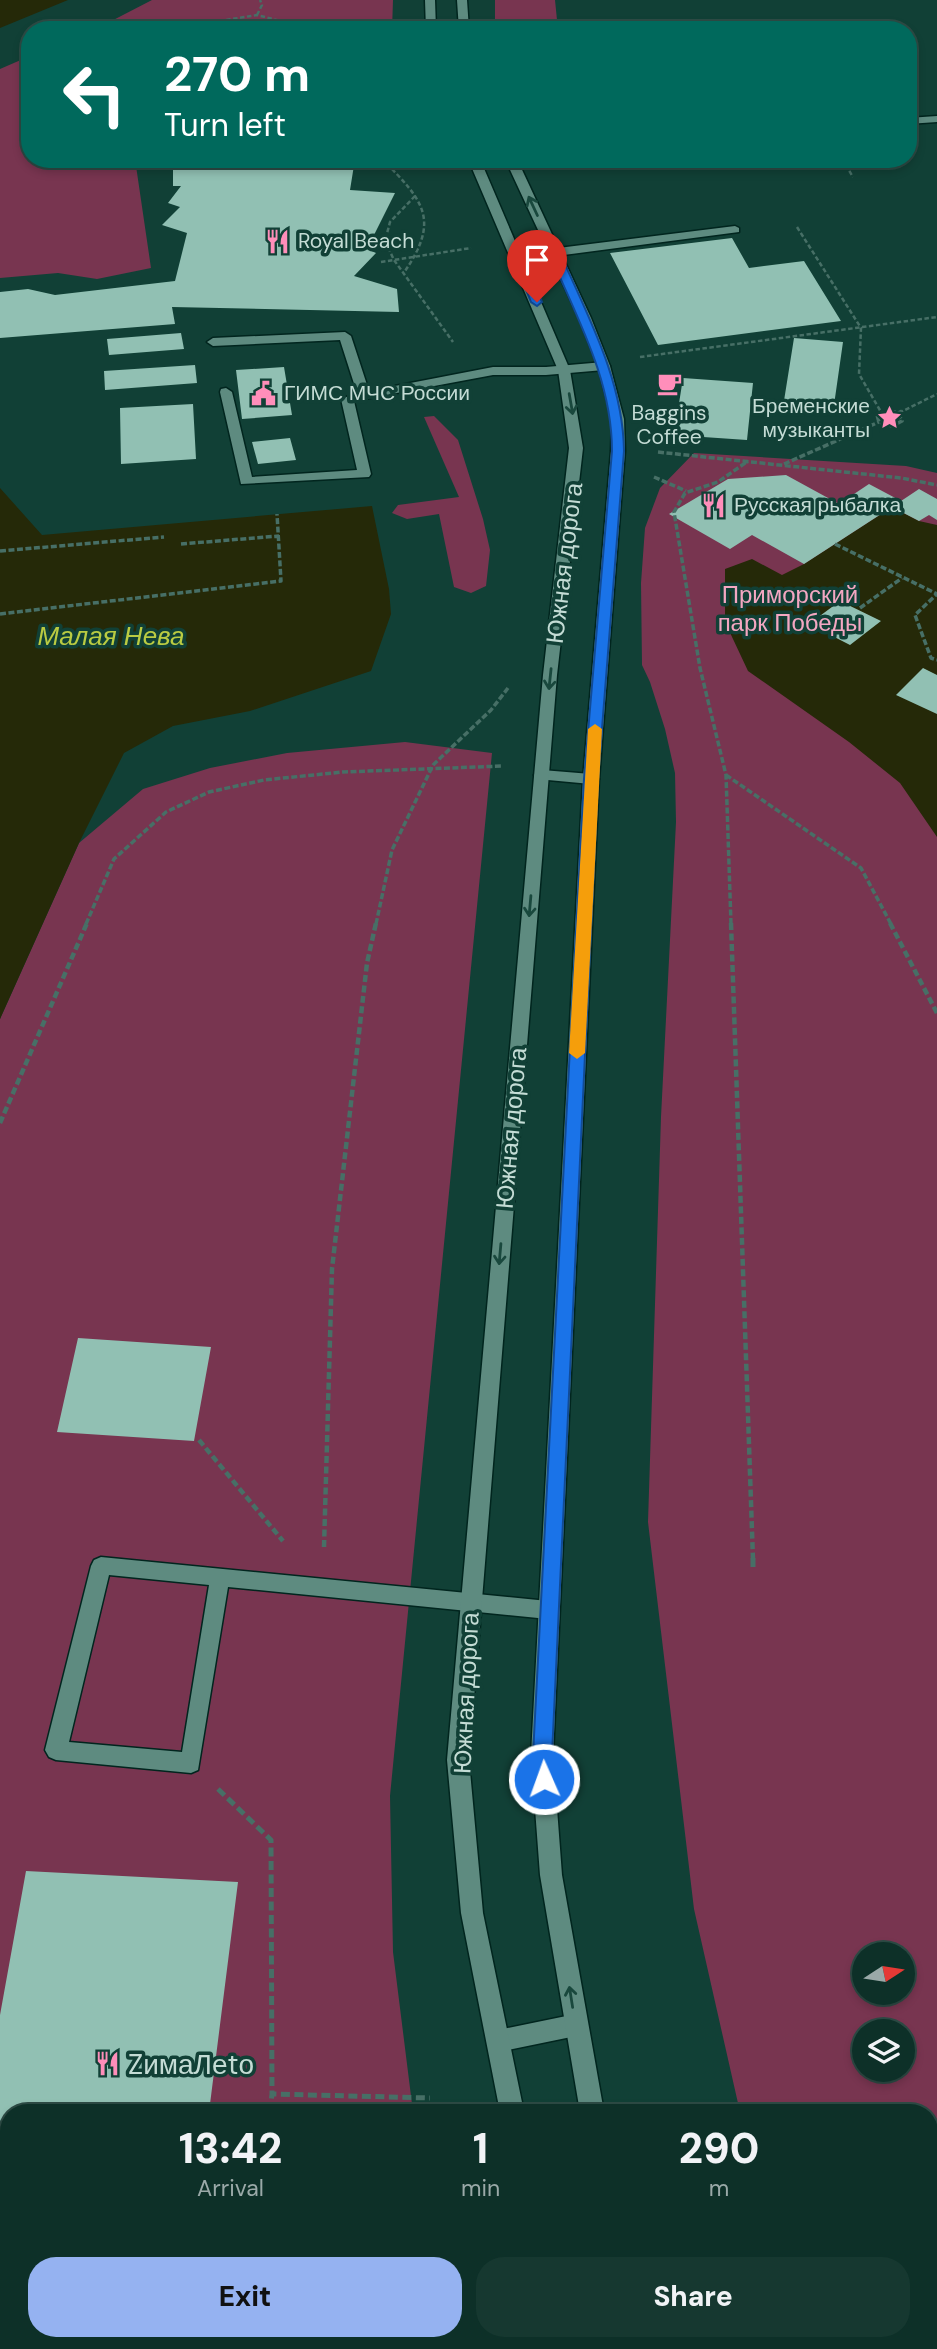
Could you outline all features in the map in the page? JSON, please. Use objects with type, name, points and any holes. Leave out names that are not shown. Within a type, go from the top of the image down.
[{"type":"street","points":[[430,0],[431,21]]},
{"type":"street","points":[[462,0],[463,21]]},
{"type":"street","points":[[917,120],[937,119]]},
{"type":"street","name":"Южная дорога","points":[[478,168],[519,257],[564,370],[575,425],[575,462],[550,676],[458,1760],[472,1913],[510,2104]]},
{"type":"street","name":"Южная дорога","points":[[515,168],[604,366],[618,419],[618,451],[591,779],[542,1755],[551,1875],[591,2104]]},
{"type":"street","points":[[519,257],[736,230]]},
{"type":"street","points":[[213,342],[345,337],[365,397]]},
{"type":"street","points":[[226,392],[246,481],[364,474],[347,399],[493,371],[564,370],[604,366]]},
{"type":"street","points":[[542,775],[591,779]]},
{"type":"street","points":[[220,1577],[191,1763],[56,1750],[101,1566],[220,1577],[322,1587],[548,1610]]},
{"type":"street","points":[[498,2041],[576,2025]]},
{"type":"path","points":[[257,15],[262,5],[260,0]]},
{"type":"path","points":[[220,21],[257,15],[280,21]]},
{"type":"path","points":[[393,168],[401,175],[415,196],[425,217],[427,233],[418,256],[403,274]]},
{"type":"path","points":[[848,168],[853,177]]},
{"type":"path","points":[[415,196],[390,222],[385,241],[403,274],[477,375]]},
{"type":"path","points":[[797,227],[861,328],[859,374],[881,412]]},
{"type":"path","points":[[381,262],[481,247]]},
{"type":"path","points":[[632,358],[937,317]]},
{"type":"path","points":[[881,412],[898,413],[937,394]]},
{"type":"path","points":[[881,412],[876,418],[885,425],[902,421],[898,413]]},
{"type":"path","points":[[782,465],[879,422]]},
{"type":"path","points":[[657,452],[901,478],[937,485]]},
{"type":"path","points":[[748,461],[715,484],[686,491],[678,499],[674,512],[699,668],[726,775],[753,1571]]},
{"type":"path","points":[[659,479],[686,491]]},
{"type":"path","points":[[0,614],[281,581],[276,513]]},
{"type":"path","points":[[181,544],[279,536]]},
{"type":"path","points":[[0,551],[164,537]]},
{"type":"path","points":[[835,544],[937,594],[915,615],[931,657],[937,660]]},
{"type":"path","points":[[860,608],[902,578]]},
{"type":"path","points":[[322,1587],[332,1269],[367,963],[392,850],[433,765],[491,710],[512,683]]},
{"type":"path","points":[[0,1123],[114,859],[143,830],[176,806],[215,789],[276,778],[433,765],[505,766]]},
{"type":"path","points":[[726,775],[861,868],[937,1013]]},
{"type":"path","points":[[199,1440],[322,1587]]},
{"type":"path","points":[[191,1763],[271,1840],[271,2104]]},
{"type":"path","points":[[272,2094],[430,2098]]},
{"type":"green space","points":[[152,0],[393,0],[392,21],[111,21]]},
{"type":"green space","points":[[495,0],[555,0],[557,21],[495,21]]},
{"type":"green space","points":[[21,60],[21,168],[136,168],[151,268],[97,279],[58,273],[0,278],[0,69]]},
{"type":"green space","points":[[434,416],[458,440],[490,550],[486,586],[471,593],[454,587],[439,514],[407,519],[392,513],[398,505],[459,497],[424,417]]},
{"type":"green space","name":"Приморский парк Победы","points":[[694,453],[906,466],[937,473],[937,2104],[738,2104],[694,1909],[648,1522],[661,1117],[676,822],[675,773],[665,729],[642,665],[641,583],[645,528],[660,488]]},
{"type":"green space","points":[[405,742],[492,753],[390,1796],[393,1952],[412,2104],[0,2104],[0,1019],[79,843],[143,789],[210,768],[287,753]]},
{"type":"water","points":[[0,0],[68,0],[0,28]]},
{"type":"water","name":"Малая Нева","points":[[0,488],[42,535],[372,506],[389,589],[391,614],[371,671],[250,711],[173,726],[124,753],[79,843],[0,1019]]},
{"type":"water","points":[[892,507],[919,521],[937,525],[937,837],[900,783],[849,742],[748,671],[725,622],[725,569],[752,559],[782,575],[804,564]]},
{"type":"building","name":"Royal Beach","points":[[173,168],[354,168],[350,190],[395,193],[367,249],[376,253],[354,276],[397,289],[399,312],[172,307],[175,324],[0,338],[0,292],[28,289],[55,295],[175,281],[187,233],[162,225],[180,207],[168,203],[181,186],[173,186]]},
{"type":"building","points":[[732,238],[749,268],[804,261],[841,321],[658,345],[610,253]]},
{"type":"building","points":[[181,333],[184,349],[109,355],[107,339]]},
{"type":"building","points":[[794,338],[843,342],[833,412],[783,407]]},
{"type":"building","points":[[195,365],[197,383],[105,390],[104,371]]},
{"type":"building","name":"ГИМС МЧС России","points":[[284,367],[292,415],[242,419],[236,370]]},
{"type":"building","points":[[683,378],[753,383],[747,440],[674,435]]},
{"type":"building","points":[[193,404],[196,459],[121,464],[120,408]]},
{"type":"building","points":[[290,438],[296,460],[258,464],[252,442]]},
{"type":"building","points":[[786,475],[839,504],[869,484],[901,501],[919,489],[937,499],[937,520],[929,515],[919,521],[892,507],[804,564],[752,535],[730,549],[669,514],[728,479]]},
{"type":"building","points":[[840,601],[881,621],[850,645],[809,624]]},
{"type":"building","points":[[923,668],[937,675],[937,714],[896,695]]},
{"type":"building","points":[[78,1338],[211,1347],[194,1441],[57,1432]]},
{"type":"building","name":"ZимаЛеtо","points":[[26,1871],[238,1882],[210,2104],[0,2104],[0,2015]]},
{"type":"slow traffic","points":[[577,1053],[595,729]]},
{"type":"place","name":"Royal Beach","points":[[278,241]]},
{"type":"place","name":"Baggins Coffee","points":[[669,384]]},
{"type":"place","name":"ГИМС МЧС России","points":[[264,393]]},
{"type":"place","name":"Бременские музыканты","points":[[890,418]]},
{"type":"place","name":"Русская рыбалка","points":[[714,505]]},
{"type":"place","name":"ZимаЛеtо","points":[[108,2064]]},
{"type":"route","points":[[537,302],[519,257],[555,253],[604,366],[618,419],[618,451],[591,779],[548,1610],[542,1755],[544,1779]]}]
